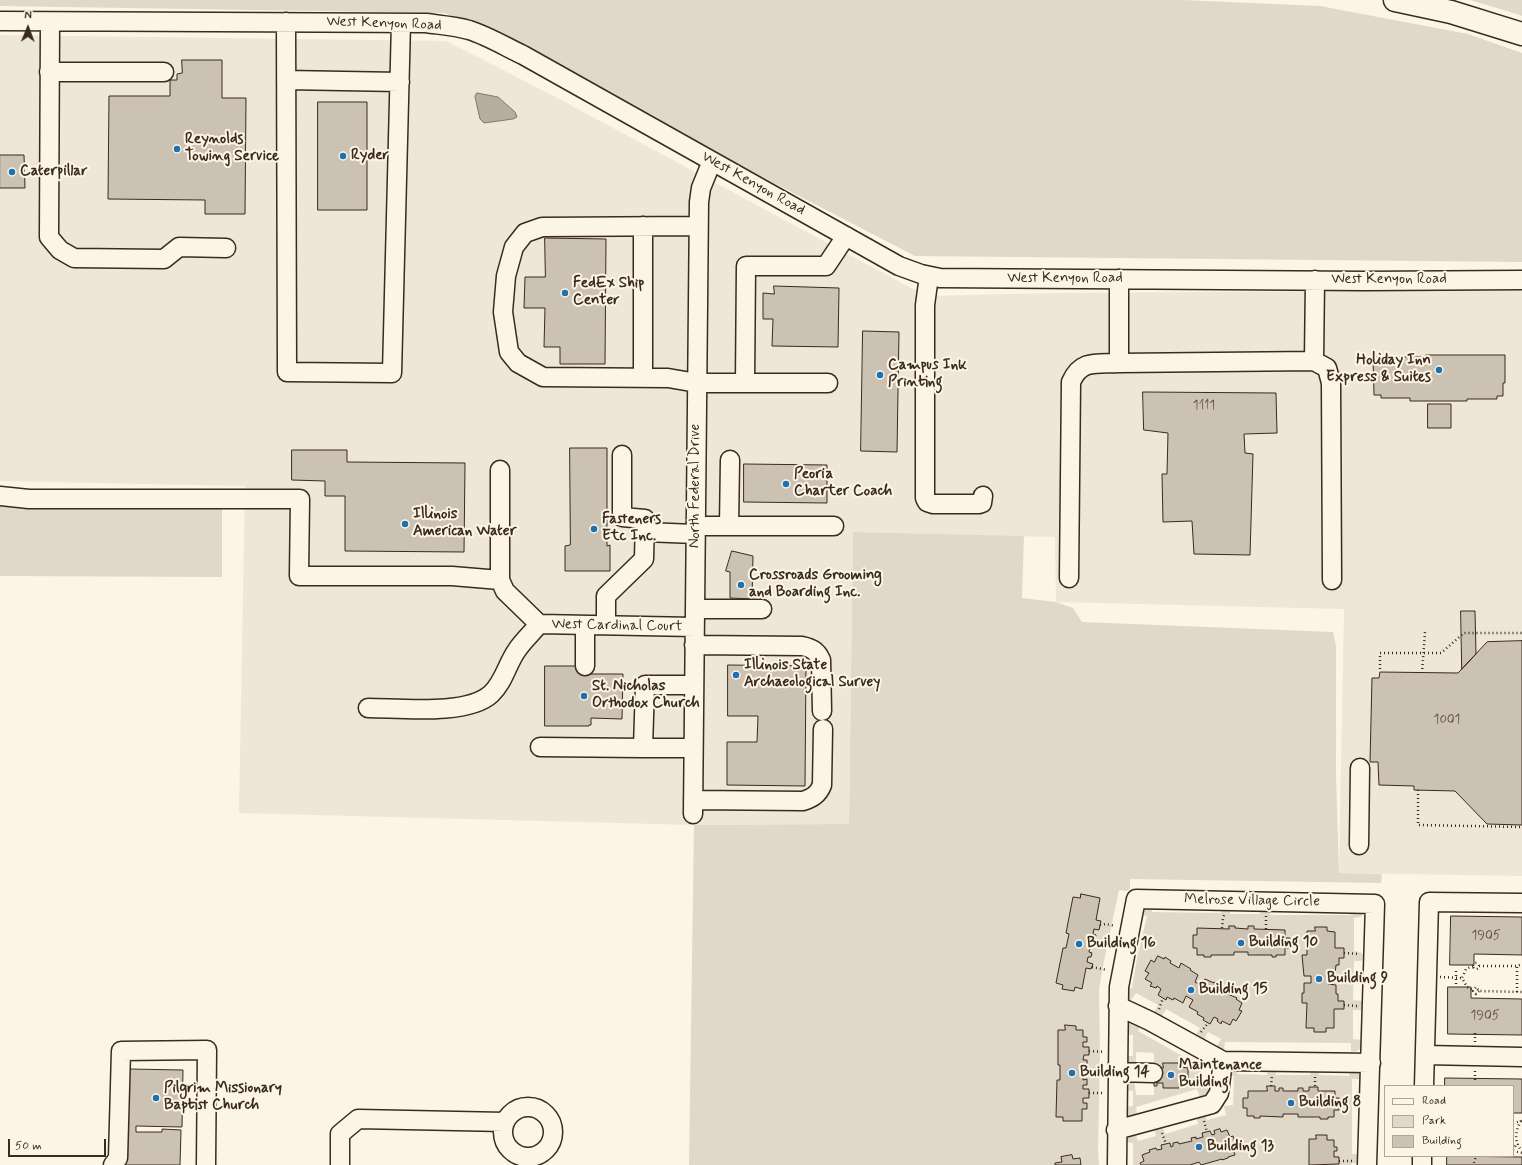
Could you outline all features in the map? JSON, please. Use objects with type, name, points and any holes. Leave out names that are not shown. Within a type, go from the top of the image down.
[{"type":"highway","points":[[1395,0],[1451,12],[1522,34]]},
{"type":"street","name":"West Kenyon Road","points":[[0,21],[426,23],[446,25],[469,30],[523,56],[900,266],[940,278],[1522,280]]},
{"type":"street","points":[[50,22],[49,237],[60,250],[74,258],[164,259],[179,247],[226,248]]},
{"type":"street","points":[[286,22],[287,372],[392,373],[401,23]]},
{"type":"street","points":[[49,72],[164,72]]},
{"type":"street","points":[[286,80],[400,82]]},
{"type":"street","name":"North Federal Drive","points":[[712,161],[701,188],[698,202],[693,807],[803,801],[819,793],[822,785],[822,729]]},
{"type":"street","points":[[698,226],[542,226],[525,232],[514,247],[506,276],[503,312],[509,352],[518,363],[543,377],[643,377],[668,378],[697,383],[828,383]]},
{"type":"street","points":[[643,226],[643,377]]},
{"type":"street","points":[[745,383],[746,266],[826,266],[846,236]]},
{"type":"street","points":[[930,276],[925,305],[925,498],[927,502],[933,504],[979,504],[982,503],[983,496]]},
{"type":"street","points":[[1119,363],[1120,279]]},
{"type":"street","points":[[1314,280],[1314,361]]},
{"type":"street","points":[[1069,578],[1071,382],[1076,371],[1087,364],[1314,361],[1327,368],[1331,383],[1332,580]]},
{"type":"street","points":[[606,625],[606,596],[644,559],[645,518],[622,518],[622,455]]},
{"type":"street","points":[[729,526],[730,460]]},
{"type":"street","points":[[368,708],[440,709],[468,706],[490,695],[504,677],[516,650],[539,624],[505,591],[500,580],[500,470]]},
{"type":"street","points":[[0,496],[29,499],[300,499],[299,576],[452,576],[500,580]]},
{"type":"street","points":[[645,532],[696,530],[729,526],[834,526]]},
{"type":"street","points":[[695,609],[762,609]]},
{"type":"street","name":"West Cardinal Court","points":[[539,624],[694,627]]},
{"type":"street","points":[[585,624],[585,666]]},
{"type":"street","points":[[694,645],[802,646],[818,652],[821,660],[822,711]]},
{"type":"street","points":[[644,748],[645,685],[694,685]]},
{"type":"street","points":[[540,747],[693,748]]},
{"type":"street","points":[[1359,845],[1360,768]]},
{"type":"street","name":"Melrose Village Circle","points":[[1117,1165],[1116,1130],[1119,987],[1136,899],[1375,904],[1367,1165]]},
{"type":"street","points":[[1424,1085],[1428,902],[1522,903]]},
{"type":"street","points":[[1118,1006],[1222,1061],[1370,1063]]},
{"type":"street","points":[[113,1165],[118,1158],[121,1051],[207,1050],[206,1165]]},
{"type":"street","points":[[1425,1055],[1522,1057]]},
{"type":"street","points":[[1116,1130],[1212,1104],[1220,1093],[1222,1061]]},
{"type":"street","points":[[1117,1072],[1153,1073]]},
{"type":"street","points":[[340,1165],[340,1134],[358,1120],[505,1122]]},
{"type":"path","points":[[1422,673],[1422,653],[1425,632]]},
{"type":"path","points":[[1380,669],[1380,653],[1441,653],[1464,633],[1522,633]]},
{"type":"path","points":[[1418,790],[1418,825],[1522,827]]},
{"type":"path","points":[[1462,978],[1466,969],[1476,963],[1479,966],[1517,966],[1522,964]]},
{"type":"path","points":[[1517,966],[1517,992]]},
{"type":"path","points":[[1456,970],[1456,987]]},
{"type":"path","points":[[1427,977],[1462,978]]},
{"type":"path","points":[[1462,978],[1467,988],[1473,990],[1476,994],[1479,990],[1522,992]]},
{"type":"path","points":[[1522,1121],[1517,1129],[1516,1135],[1517,1143],[1522,1152]]},
{"type":"path","points":[[1514,1124],[1517,1129]]},
{"type":"path","points":[[1514,1149],[1517,1143]]},
{"type":"path","points":[[1474,1163],[1476,1157]]},
{"type":"shaded area","points":[[0,35],[446,41],[548,93],[926,296],[1055,293],[1522,290],[1522,876],[1339,873],[1344,609],[1056,602],[1055,537],[853,532],[849,824],[694,825],[239,813],[245,486],[0,481]]},
{"type":"shaded area","points":[[477,93],[498,97],[515,112],[517,117],[513,119],[484,123],[480,119],[475,97]]},
{"type":"green space","points":[[0,0],[1183,0],[1320,6],[1468,34],[1522,53],[1522,262],[915,256],[445,13],[0,6]]},
{"type":"green space","points":[[1470,0],[1522,0],[1522,16],[1520,15]]},
{"type":"green space","points":[[0,501],[222,506],[222,577],[0,576]]},
{"type":"green space","points":[[853,532],[1024,536],[1022,598],[1056,602],[1073,608],[1082,622],[1333,632],[1336,646],[1336,775],[1339,873],[1382,874],[1381,883],[1130,879],[1130,888],[1127,891],[1119,890],[1099,989],[1099,1165],[689,1165],[694,825],[849,824]]},
{"type":"green space","points":[[1152,905],[1152,912],[1221,913],[1221,907],[1230,905],[1230,914],[1260,914],[1261,907],[1270,908],[1270,915],[1350,915],[1350,909],[1363,913],[1361,917],[1354,918],[1354,951],[1360,952],[1364,955],[1364,958],[1361,961],[1354,961],[1353,1000],[1362,1001],[1363,1005],[1361,1010],[1353,1010],[1353,1039],[1361,1040],[1363,1042],[1362,1046],[1357,1051],[1353,1052],[1351,1051],[1351,1043],[1225,1042],[1224,1049],[1220,1050],[1217,1046],[1221,1039],[1208,1032],[1204,1040],[1199,1039],[1196,1034],[1200,1028],[1166,1009],[1162,1016],[1155,1014],[1154,1012],[1158,1005],[1136,993],[1131,1000],[1126,998],[1128,988],[1132,988],[1137,958],[1147,916],[1139,914],[1140,907]]},
{"type":"green space","points":[[1132,1021],[1140,1026],[1138,1031],[1198,1065],[1202,1058],[1209,1063],[1207,1067],[1201,1067],[1201,1087],[1208,1088],[1210,1090],[1209,1094],[1204,1098],[1200,1098],[1197,1089],[1136,1107],[1137,1116],[1133,1118],[1127,1115],[1125,1107],[1133,1106],[1133,1091],[1126,1090],[1126,1083],[1130,1080],[1134,1080],[1136,1095],[1154,1095],[1154,1053],[1136,1052],[1136,1065],[1131,1067],[1125,1062],[1126,1056],[1133,1056],[1133,1035],[1127,1035],[1127,1025]]},
{"type":"green space","points":[[1237,1067],[1237,1074],[1267,1075],[1267,1067],[1276,1067],[1276,1075],[1310,1075],[1310,1067],[1319,1067],[1319,1075],[1349,1076],[1349,1069],[1358,1069],[1362,1076],[1360,1079],[1352,1079],[1352,1154],[1359,1154],[1358,1163],[1352,1163],[1351,1165],[1133,1165],[1133,1143],[1125,1142],[1125,1137],[1128,1135],[1135,1133],[1138,1141],[1156,1136],[1154,1128],[1162,1125],[1165,1134],[1198,1124],[1196,1115],[1204,1113],[1207,1120],[1226,1115],[1224,1106],[1233,1105],[1234,1076],[1228,1075],[1225,1071]]},
{"type":"building","name":"Reynolds Towing Service","points":[[182,60],[222,60],[222,98],[246,98],[245,214],[205,214],[205,200],[108,199],[109,96],[170,96],[170,80],[177,80],[177,74],[182,73]]},
{"type":"building","name":"Ryder","points":[[318,102],[367,102],[367,210],[318,210]]},
{"type":"building","name":"Caterpillar","points":[[0,155],[24,155],[25,188],[0,188]]},
{"type":"building","name":"FedEx Ship Center","points":[[545,238],[606,239],[605,364],[560,364],[560,347],[544,347],[545,308],[524,308],[525,277],[545,277]]},
{"type":"building","points":[[774,286],[839,288],[838,347],[772,346],[773,319],[763,319],[763,293],[774,294]]},
{"type":"building","name":"Campus Ink Printing","points":[[863,331],[899,332],[897,452],[861,451]]},
{"type":"building","name":"Holiday Inn Express & Suites","points":[[1426,355],[1505,355],[1505,383],[1503,383],[1503,396],[1497,396],[1497,399],[1467,399],[1467,401],[1410,401],[1410,398],[1381,398],[1381,395],[1374,395],[1373,357],[1426,357]]},
{"type":"building","points":[[1143,392],[1276,393],[1277,433],[1244,434],[1245,453],[1253,454],[1250,555],[1194,554],[1192,521],[1163,522],[1162,474],[1167,474],[1168,433],[1144,430]]},
{"type":"building","points":[[1428,404],[1451,404],[1451,428],[1428,428]]},
{"type":"building","points":[[570,448],[607,448],[607,546],[610,545],[610,571],[565,571],[565,546],[570,545]]},
{"type":"building","name":"Illinois American Water","points":[[292,450],[347,450],[347,462],[465,463],[464,552],[345,551],[345,496],[325,496],[325,481],[292,480]]},
{"type":"building","name":"Peoria Charter Coach","points":[[744,464],[827,465],[827,503],[744,502]]},
{"type":"building","name":"Crossroads Grooming and Boarding Inc.","points":[[732,551],[753,556],[752,599],[730,598],[730,572],[726,571]]},
{"type":"building","points":[[1461,611],[1475,611],[1476,654],[1462,669]]},
{"type":"building","points":[[1522,641],[1522,825],[1487,824],[1455,791],[1414,790],[1414,786],[1379,785],[1378,762],[1370,762],[1372,678],[1379,678],[1380,672],[1458,673],[1487,642]]},
{"type":"building","points":[[728,665],[806,666],[805,786],[727,785],[727,742],[757,742],[758,716],[728,716]]},
{"type":"building","name":"St. Nicholas Orthodox Church","points":[[545,666],[588,666],[590,668],[590,674],[623,674],[622,719],[591,718],[591,725],[589,726],[545,726]]},
{"type":"building","name":"Building 16","points":[[1081,894],[1100,898],[1096,920],[1101,921],[1099,930],[1094,929],[1093,934],[1096,935],[1095,939],[1092,939],[1089,952],[1092,953],[1091,957],[1088,957],[1087,962],[1093,964],[1091,969],[1086,968],[1082,989],[1075,987],[1074,991],[1062,989],[1063,985],[1056,983],[1063,948],[1066,948],[1069,934],[1066,933],[1073,897],[1080,898]]},
{"type":"building","points":[[1451,916],[1522,917],[1522,955],[1474,954],[1474,965],[1450,965]]},
{"type":"building","name":"Building 10","points":[[1229,926],[1248,929],[1248,926],[1254,926],[1254,929],[1285,930],[1285,938],[1290,938],[1289,948],[1285,948],[1285,955],[1276,955],[1276,957],[1272,957],[1272,955],[1248,955],[1248,952],[1234,952],[1234,955],[1211,955],[1211,957],[1197,955],[1197,948],[1193,948],[1193,935],[1197,935],[1197,928],[1229,929]]},
{"type":"building","name":"Building 9","points":[[1315,927],[1327,927],[1327,931],[1335,932],[1335,948],[1344,948],[1344,958],[1339,958],[1339,965],[1336,965],[1335,975],[1328,975],[1328,984],[1336,985],[1338,1001],[1344,1001],[1344,1009],[1334,1009],[1334,1028],[1326,1028],[1326,1032],[1314,1032],[1314,1028],[1306,1028],[1307,1003],[1302,1003],[1304,983],[1311,983],[1311,976],[1304,976],[1302,955],[1307,955],[1307,931],[1315,931]]},
{"type":"building","name":"Building 15","points":[[1158,956],[1164,959],[1165,957],[1171,961],[1170,963],[1179,968],[1181,963],[1191,969],[1190,970],[1198,975],[1195,982],[1201,985],[1205,979],[1224,987],[1221,991],[1237,998],[1236,999],[1242,1003],[1239,1010],[1242,1011],[1236,1021],[1233,1019],[1230,1025],[1222,1021],[1221,1024],[1217,1021],[1218,1019],[1214,1017],[1210,1024],[1197,1014],[1198,1012],[1189,1007],[1193,1000],[1186,996],[1183,1003],[1174,998],[1173,1000],[1167,997],[1166,1000],[1158,995],[1161,989],[1157,986],[1156,988],[1150,986],[1152,983],[1145,979],[1149,973],[1145,971],[1151,960],[1154,962]]},
{"type":"building","points":[[1448,987],[1471,987],[1471,998],[1522,999],[1522,1035],[1448,1034]]},
{"type":"building","name":"Building 14","points":[[1065,1025],[1076,1026],[1076,1030],[1083,1030],[1083,1037],[1087,1037],[1087,1042],[1083,1042],[1083,1047],[1089,1047],[1089,1055],[1084,1055],[1083,1060],[1087,1060],[1087,1066],[1083,1066],[1083,1080],[1087,1079],[1087,1085],[1083,1085],[1083,1089],[1089,1089],[1089,1098],[1083,1098],[1083,1103],[1087,1103],[1087,1109],[1082,1109],[1082,1121],[1063,1121],[1063,1117],[1056,1117],[1057,1080],[1060,1080],[1060,1065],[1058,1065],[1058,1030],[1065,1030]]},
{"type":"building","name":"Maintenance Building","points":[[1163,1063],[1178,1063],[1179,1067],[1188,1068],[1188,1084],[1179,1083],[1179,1088],[1163,1088],[1163,1083],[1157,1083],[1157,1086],[1154,1086],[1154,1068],[1163,1068]]},
{"type":"building","name":"Pilgrim Missionary Baptist Church","points":[[129,1069],[183,1070],[182,1127],[136,1126],[136,1132],[162,1132],[162,1129],[181,1130],[180,1165],[123,1165],[124,1142],[128,1142]]},
{"type":"building","points":[[1445,1078],[1522,1079],[1522,1113],[1514,1113],[1514,1085],[1445,1085]]},
{"type":"building","name":"Building 8","points":[[1267,1086],[1275,1086],[1275,1091],[1279,1091],[1279,1088],[1283,1088],[1283,1091],[1298,1091],[1298,1088],[1303,1088],[1303,1091],[1309,1091],[1309,1087],[1318,1087],[1318,1091],[1335,1091],[1335,1098],[1339,1098],[1339,1110],[1334,1110],[1334,1117],[1328,1117],[1328,1119],[1320,1119],[1320,1117],[1298,1117],[1298,1114],[1283,1114],[1283,1117],[1260,1116],[1260,1118],[1247,1116],[1247,1108],[1243,1108],[1243,1098],[1248,1098],[1248,1091],[1267,1091]]},
{"type":"building","name":"Building 13","points":[[1220,1129],[1221,1132],[1227,1130],[1230,1137],[1233,1136],[1237,1147],[1233,1148],[1235,1155],[1201,1165],[1199,1162],[1190,1165],[1141,1165],[1140,1163],[1144,1161],[1142,1155],[1150,1152],[1149,1150],[1156,1148],[1157,1150],[1162,1149],[1161,1145],[1170,1143],[1171,1147],[1173,1146],[1173,1143],[1178,1142],[1179,1144],[1192,1141],[1191,1138],[1196,1137],[1196,1139],[1203,1137],[1202,1133],[1210,1131],[1212,1135],[1215,1134],[1214,1131]]},
{"type":"building","points":[[1316,1135],[1327,1135],[1327,1140],[1334,1140],[1334,1147],[1337,1147],[1337,1151],[1334,1151],[1334,1157],[1339,1157],[1339,1164],[1309,1165],[1309,1139],[1316,1139]]},
{"type":"building","points":[[1072,1155],[1073,1159],[1080,1158],[1081,1165],[1055,1165],[1055,1163],[1062,1162],[1061,1157]]},
{"type":"building","points":[[1447,1157],[1522,1157],[1522,1165],[1447,1165]]},
{"type":"place","name":"Reynolds Towing Service","points":[[177,149]]},
{"type":"place","name":"Ryder","points":[[343,156]]},
{"type":"place","name":"Caterpillar","points":[[12,172]]},
{"type":"place","name":"FedEx Ship Center","points":[[565,293]]},
{"type":"place","name":"Holiday Inn Express & Suites","points":[[1439,370]]},
{"type":"place","name":"Campus Ink Printing","points":[[880,375]]},
{"type":"place","name":"Peoria Charter Coach","points":[[786,484]]},
{"type":"place","name":"Illinois American Water","points":[[405,524]]},
{"type":"place","name":"Fasteners Etc Inc.","points":[[594,529]]},
{"type":"place","name":"Crossroads Grooming and Boarding Inc.","points":[[741,585]]},
{"type":"place","name":"Illinois State Archaeological Survey","points":[[736,675]]},
{"type":"place","name":"St. Nicholas Orthodox Church","points":[[584,696]]},
{"type":"place","name":"Building 10","points":[[1241,943]]},
{"type":"place","name":"Building 16","points":[[1079,944]]},
{"type":"place","name":"Building 9","points":[[1319,979]]},
{"type":"place","name":"Building 15","points":[[1191,990]]},
{"type":"place","name":"Building 14","points":[[1072,1073]]},
{"type":"place","name":"Maintenance Building","points":[[1171,1075]]},
{"type":"place","name":"Pilgrim Missionary Baptist Church","points":[[156,1098]]},
{"type":"place","name":"Building 8","points":[[1291,1103]]},
{"type":"place","name":"Building 13","points":[[1199,1147]]}]
